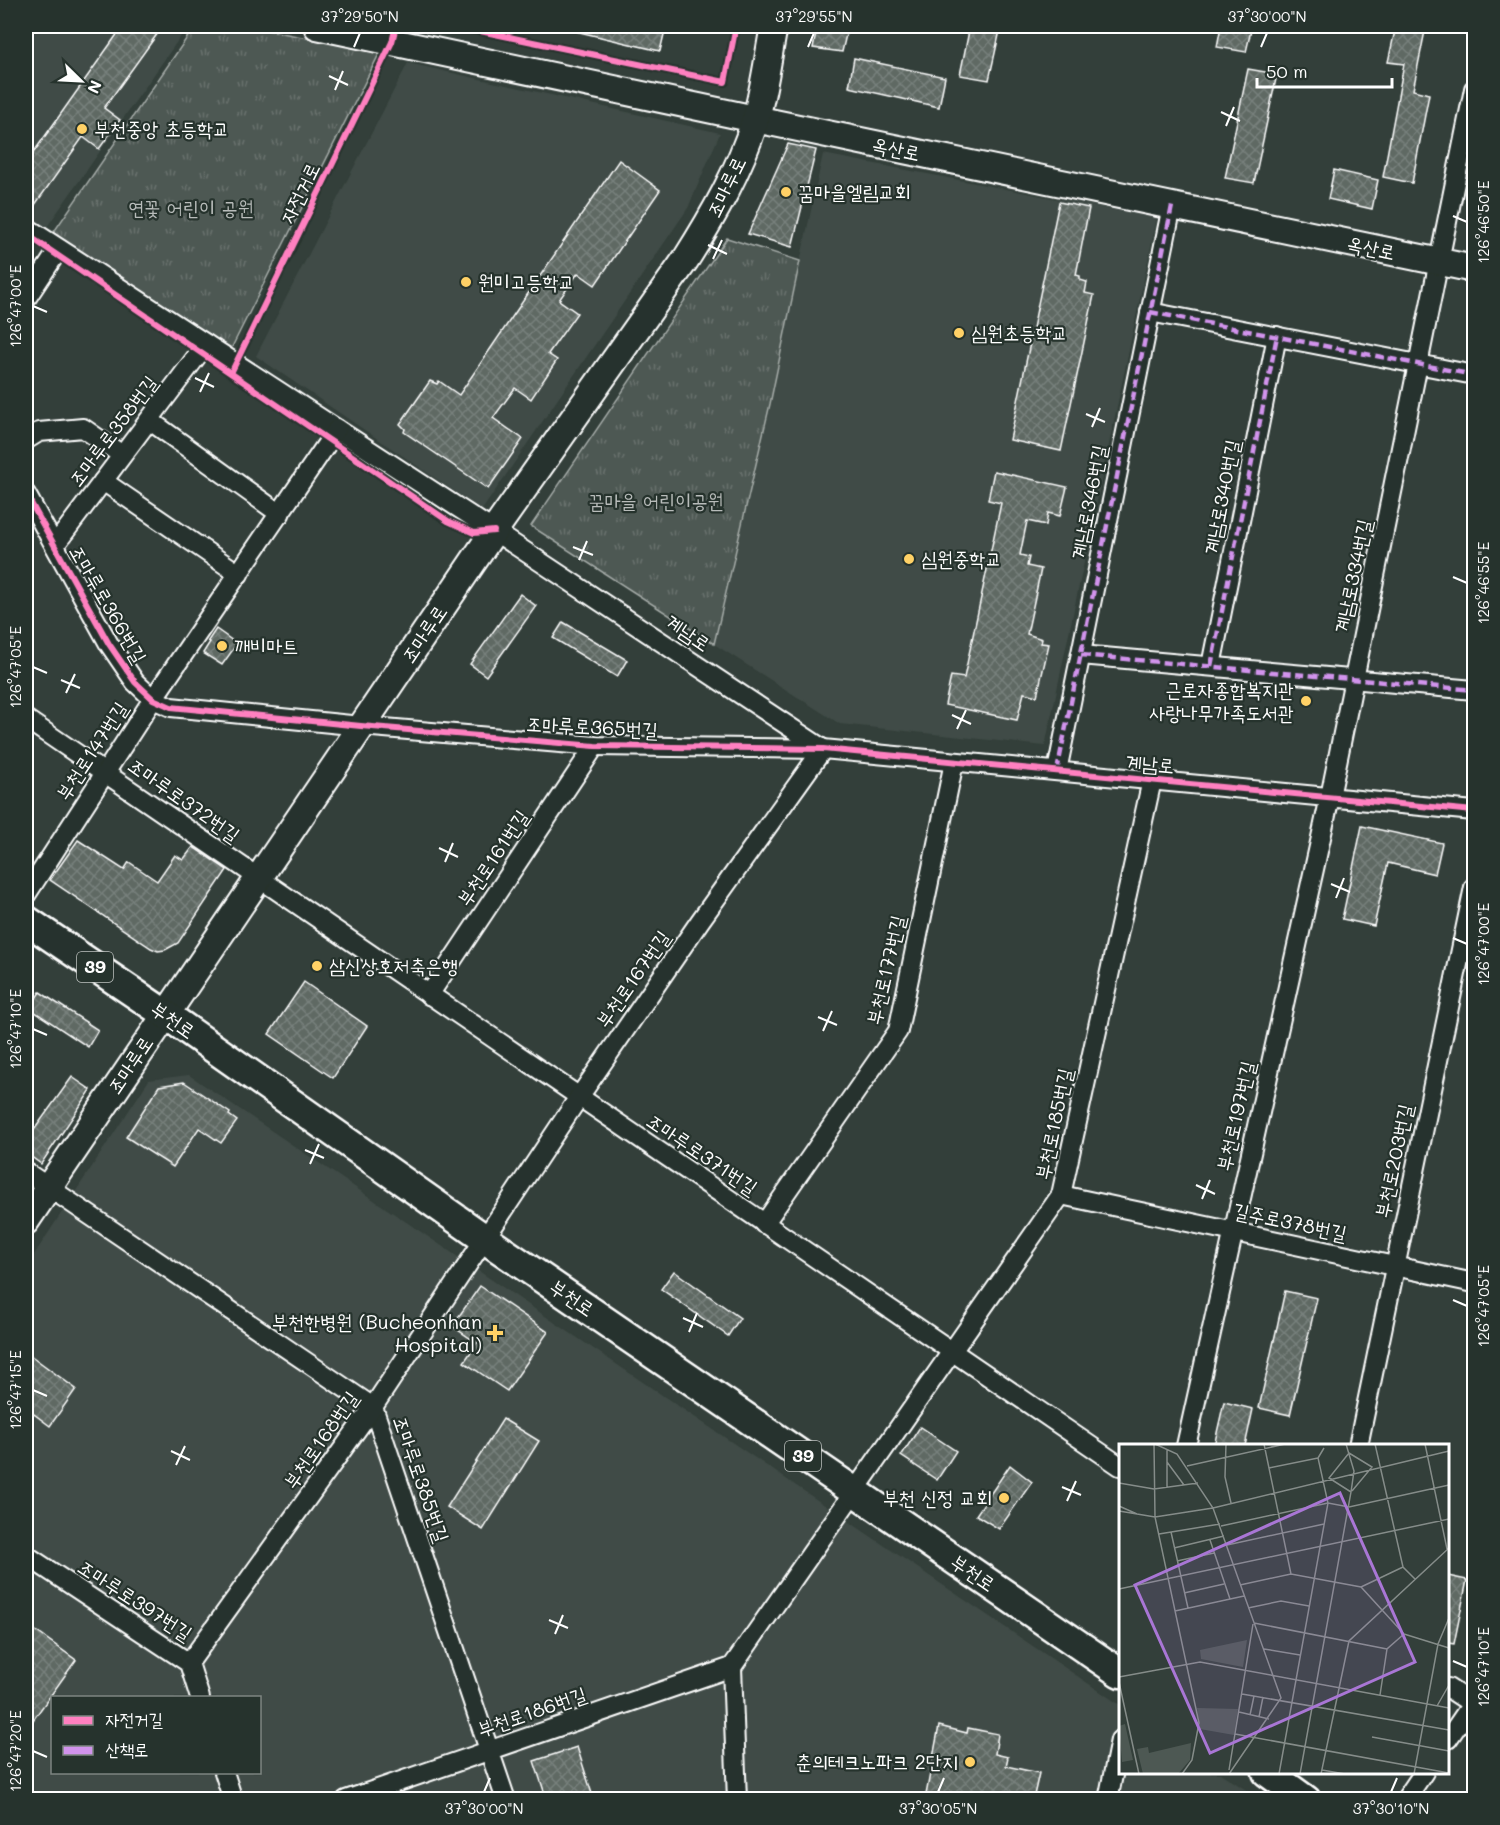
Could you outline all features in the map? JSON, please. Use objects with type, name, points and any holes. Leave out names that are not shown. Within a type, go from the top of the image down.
[{"type":"main road","name":"부천로","points":[[26,920],[165,1014],[485,1239],[1119,1672]]},
{"type":"main road","points":[[1268,1774],[1306,1800]]},
{"type":"street","name":"옥산로","points":[[317,26],[1474,269]]},
{"type":"street","name":"조마루로","points":[[26,1221],[494,531],[686,259],[710,221],[732,179],[755,119],[774,26]]},
{"type":"street","name":"계남로334번길","points":[[1330,797],[1420,364],[1474,89]]},
{"type":"street","name":"계남로346번길","points":[[1057,771],[1172,206]]},
{"type":"street","name":"계남로","points":[[26,227],[494,531],[823,749],[1474,811]]},
{"type":"street","points":[[26,299],[59,249]]},
{"type":"street","points":[[1150,312],[1474,375]]},
{"type":"street","name":"계남로340번길","points":[[1211,666],[1277,336]]},
{"type":"street","name":"조마루로358번길","points":[[55,545],[206,344]]},
{"type":"street","points":[[149,420],[280,513]]},
{"type":"street","points":[[26,440],[39,432],[83,428],[122,455]]},
{"type":"street","name":"부천로147번길","points":[[26,895],[153,699],[337,429]]},
{"type":"street","points":[[103,481],[238,574]]},
{"type":"street","name":"조마루로366번길","points":[[26,494],[109,644],[135,682],[153,699],[171,707],[361,726]]},
{"type":"street","points":[[1081,655],[1474,690]]},
{"type":"street","name":"조마루로372번길","points":[[26,718],[257,878]]},
{"type":"street","name":"조마루로365번길","points":[[361,726],[595,746],[823,749]]},
{"type":"street","name":"부천로161번길","points":[[429,995],[595,746]]},
{"type":"street","name":"부천로167번길","points":[[485,1239],[700,921],[823,749]]},
{"type":"street","name":"부천로177번길","points":[[764,1224],[898,1031],[954,762]]},
{"type":"street","name":"부천로185번길","points":[[854,1491],[1061,1195],[1152,780]]},
{"type":"street","name":"부천로197번길","points":[[1186,1444],[1330,797]]},
{"type":"street","name":"조마루로371번길","points":[[257,878],[1119,1466]]},
{"type":"street","name":"부천로203번길","points":[[1358,1444],[1474,886]]},
{"type":"street","name":"조마루로385번길","points":[[26,1172],[373,1407],[506,1800]]},
{"type":"street","name":"길주로378번길","points":[[1061,1195],[1474,1283]]},
{"type":"street","name":"부천로168번길","points":[[189,1663],[373,1407],[485,1239]]},
{"type":"street","points":[[737,1800],[732,1668],[854,1491]]},
{"type":"street","name":"조마루로397번길","points":[[26,1555],[189,1663],[199,1696]]},
{"type":"street","name":"부천로186번길","points":[[346,1800],[732,1668]]},
{"type":"street","points":[[1449,1688],[1474,1700],[1449,1738]]},
{"type":"street","points":[[1108,1800],[1119,1745]]},
{"type":"street","points":[[224,1774],[233,1800]]},
{"type":"street","points":[[1405,1800],[1423,1774]]},
{"type":"shaded area","points":[[26,26],[188,26],[44,231],[26,219]]},
{"type":"shaded area","name":"원미고등학교","points":[[408,63],[720,133],[688,208],[482,510],[256,356]]},
{"type":"shaded area","points":[[823,154],[1157,218],[1045,746],[840,724],[714,644],[770,404]]},
{"type":"shaded area","points":[[189,1075],[1119,1704],[1119,1774],[1222,1774],[1260,1799],[26,1800],[26,1267],[149,1080]]},
{"type":"green space","name":"연꽃 어린이 공원","points":[[195,26],[246,26],[380,52],[229,353],[51,236]]},
{"type":"green space","name":"꿈마을 어린이공원","points":[[727,238],[800,261],[770,404],[714,644],[531,526]]},
{"type":"building","name":"부천중앙 초등학교","points":[[123,26],[163,26],[104,108],[120,120],[99,149],[83,137],[26,216],[26,163]]},
{"type":"building","points":[[576,26],[666,26],[660,51],[575,31]]},
{"type":"building","points":[[817,26],[848,26],[842,52],[813,48]]},
{"type":"building","points":[[970,26],[1001,26],[989,80],[960,75]]},
{"type":"building","points":[[1221,26],[1252,26],[1246,52],[1217,47]]},
{"type":"building","points":[[1396,26],[1426,26],[1413,90],[1429,94],[1412,183],[1383,177],[1404,64],[1388,62]]},
{"type":"building","points":[[854,58],[945,77],[939,107],[849,87]]},
{"type":"building","points":[[1248,69],[1277,74],[1254,183],[1225,178]]},
{"type":"building","name":"꿈마을엘림교회","points":[[788,144],[816,150],[792,247],[748,234]]},
{"type":"building","points":[[619,160],[660,190],[595,285],[578,273],[559,300],[577,313],[548,354],[557,360],[531,399],[515,388],[493,418],[523,439],[488,489],[404,432],[405,429],[400,424],[430,381],[437,384],[439,381],[459,395]]},
{"type":"building","points":[[1334,170],[1378,180],[1372,209],[1328,199]]},
{"type":"building","points":[[1059,202],[1089,208],[1076,275],[1080,276],[1080,280],[1087,282],[1085,293],[1094,295],[1061,451],[1010,440]]},
{"type":"building","points":[[994,471],[1067,487],[1060,516],[1048,513],[1046,525],[1027,521],[1020,555],[1029,557],[1027,566],[1041,569],[1027,634],[1042,639],[1041,643],[1049,644],[1037,696],[1024,693],[1017,720],[945,705],[951,676],[964,678],[1001,503],[988,500]]},
{"type":"building","points":[[520,594],[536,606],[486,676],[470,664]]},
{"type":"building","points":[[563,622],[627,660],[617,677],[553,638]]},
{"type":"building","points":[[216,629],[237,644],[222,665],[203,653]]},
{"type":"building","points":[[1362,826],[1442,843],[1435,874],[1388,863],[1374,926],[1342,919]]},
{"type":"building","points":[[78,840],[124,870],[129,862],[157,881],[175,855],[183,860],[193,847],[227,870],[178,943],[158,951],[50,880]]},
{"type":"building","points":[[304,982],[367,1026],[333,1078],[269,1034]]},
{"type":"building","points":[[40,992],[98,1030],[88,1047],[29,1008]]},
{"type":"building","points":[[72,1077],[91,1090],[41,1164],[26,1153],[26,1141]]},
{"type":"building","points":[[184,1082],[230,1113],[229,1115],[237,1121],[221,1143],[199,1128],[173,1167],[126,1137],[159,1086]]},
{"type":"building","points":[[674,1271],[740,1318],[728,1336],[661,1289]]},
{"type":"building","points":[[480,1286],[548,1332],[507,1391],[464,1362],[477,1343],[452,1326]]},
{"type":"building","points":[[1285,1291],[1317,1298],[1290,1415],[1259,1408]]},
{"type":"building","points":[[26,1352],[76,1389],[50,1426],[26,1408]]},
{"type":"building","points":[[1224,1402],[1253,1409],[1245,1444],[1214,1444]]},
{"type":"building","points":[[503,1419],[539,1441],[483,1530],[447,1507]]},
{"type":"building","points":[[920,1427],[956,1451],[937,1480],[901,1456]]},
{"type":"building","name":"부천 신정 교회","points":[[1010,1465],[1032,1482],[999,1529],[976,1515]]},
{"type":"building","points":[[1449,1576],[1467,1580],[1454,1644],[1449,1643]]},
{"type":"building","points":[[26,1624],[76,1660],[26,1730]]},
{"type":"building","name":"춘의테크노파크 2단지","points":[[939,1726],[967,1733],[968,1728],[998,1734],[995,1754],[1008,1757],[1006,1766],[1039,1773],[1033,1800],[925,1800]]},
{"type":"building","points":[[577,1747],[594,1800],[547,1800],[534,1761]]},
{"type":"marked path","points":[[1057,771],[1172,206]]},
{"type":"marked path","points":[[1150,312],[1474,375]]},
{"type":"marked path","points":[[1211,666],[1277,336]]},
{"type":"marked path","points":[[1081,655],[1474,690]]},
{"type":"cycle path","name":"자전거로","points":[[231,373],[392,42],[396,26]]},
{"type":"cycle path","points":[[456,26],[725,82],[736,26]]},
{"type":"cycle path","points":[[26,234],[448,521],[474,533],[494,531]]},
{"type":"cycle path","points":[[26,494],[109,644],[135,682],[153,699],[171,707],[595,746],[823,749],[1474,811]]},
{"type":"place","name":"부천중앙 초등학교","points":[[82,129]]},
{"type":"place","name":"꿈마을엘림교회","points":[[786,192]]},
{"type":"place","name":"원미고등학교","points":[[466,282]]},
{"type":"place","name":"심원초등학교","points":[[959,333]]},
{"type":"place","name":"심원중학교","points":[[909,559]]},
{"type":"place","name":"깨비마트","points":[[222,646]]},
{"type":"place","name":"근로자종합복지관 사랑나무가족도서관","points":[[1306,701]]},
{"type":"place","name":"삼신상호저축은행","points":[[317,966]]},
{"type":"place","name":"부천한병원 (Bucheonhan Hospital)","points":[[495,1333]]},
{"type":"place","name":"부천 신정 교회","points":[[1004,1498]]},
{"type":"place","name":"춘의테크노파크 2단지","points":[[970,1762]]}]
